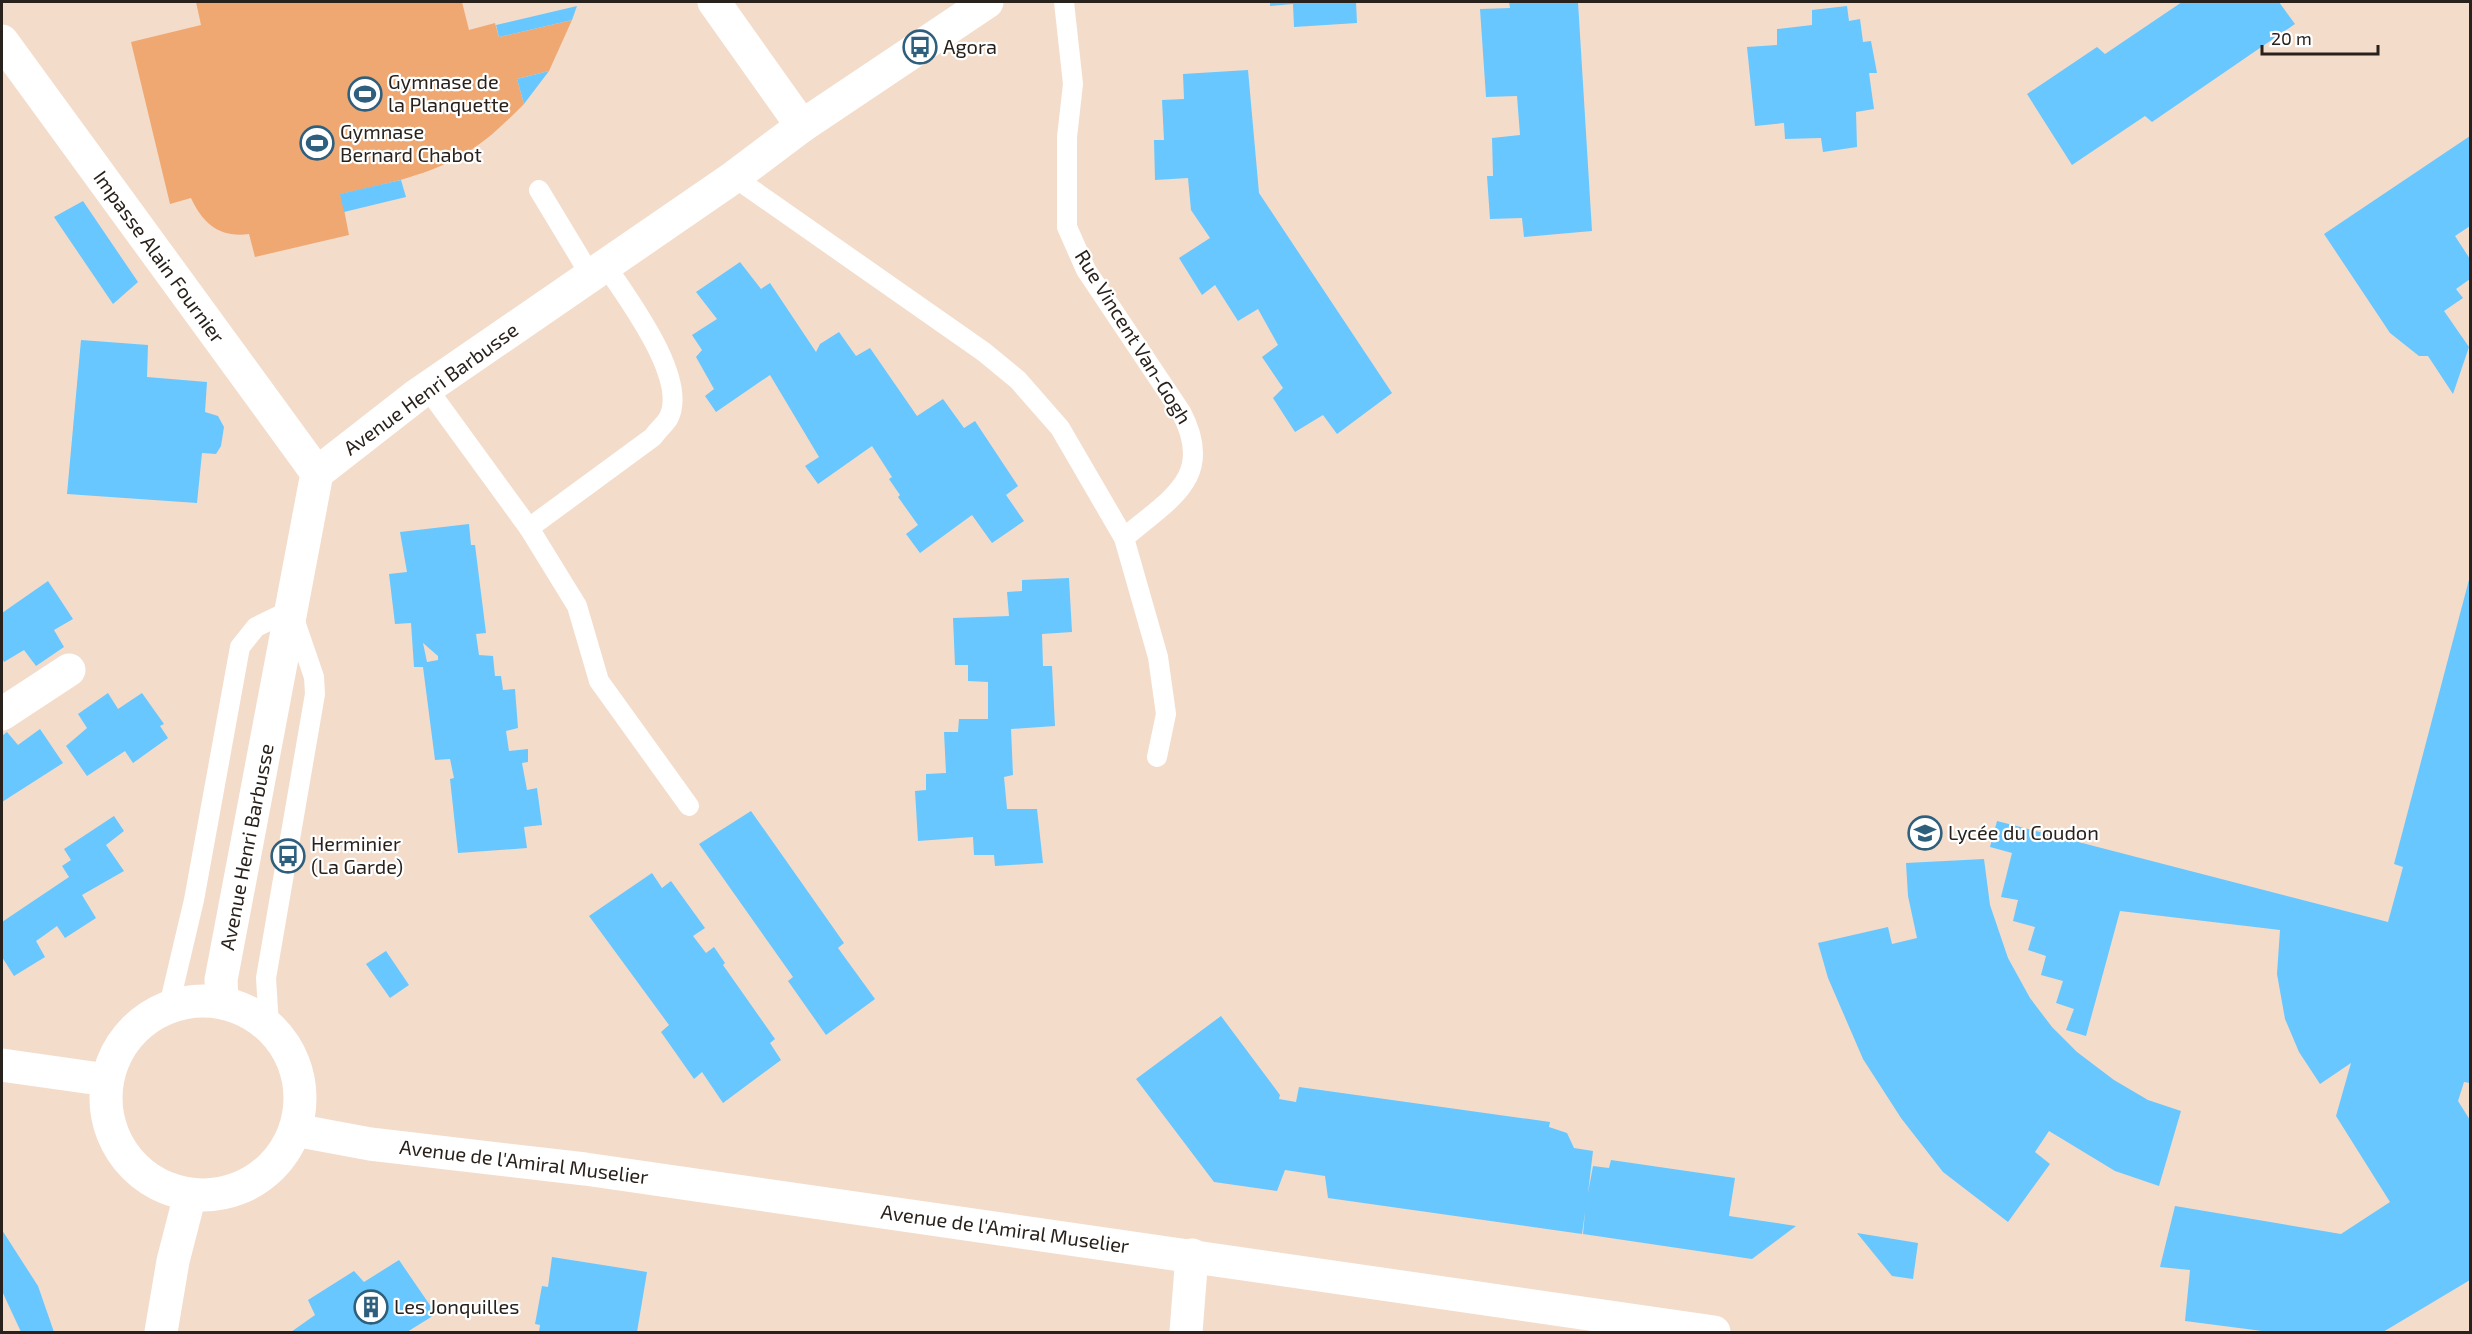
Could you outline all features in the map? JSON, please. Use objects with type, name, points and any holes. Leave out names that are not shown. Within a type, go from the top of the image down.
[{"type":"street","points":[[714,2],[802,126]]},
{"type":"street","name":"Avenue Henri Barbusse","points":[[222,1002],[221,980],[317,473],[427,388],[734,177],[802,126],[987,2]]},
{"type":"street","name":"Impasse Alain Fournier","points":[[2,41],[317,473]]},
{"type":"street","points":[[2,714],[69,670]]},
{"type":"street","points":[[195,1000],[222,1002],[247,1010],[269,1026],[287,1047],[298,1074],[301,1102],[295,1130],[284,1154],[258,1178],[242,1188],[217,1195],[190,1195],[160,1186],[134,1167],[116,1142],[106,1112],[107,1080],[115,1056],[128,1035],[146,1018],[169,1006],[195,1000]]},
{"type":"street","points":[[2,1065],[107,1080]]},
{"type":"street","name":"Avenue de l'Amiral Muselier","points":[[295,1130],[370,1143],[585,1168],[1714,1332]]},
{"type":"street","points":[[161,1332],[173,1262],[190,1195]]},
{"type":"street","points":[[1186,1332],[1192,1255]]},
{"type":"lane","name":"Rue Vincent Van-Gogh","points":[[1064,2],[1073,84],[1067,137],[1067,227],[1086,270],[1181,412],[1192,434],[1195,456],[1184,486],[1124,538]]},
{"type":"lane","points":[[734,177],[984,352],[1018,380],[1060,428],[1124,538],[1158,657],[1166,714],[1157,757]]},
{"type":"lane","points":[[529,528],[653,436],[669,417],[672,383],[656,343],[539,190]]},
{"type":"lane","points":[[427,388],[529,528],[577,606],[599,681],[689,806]]},
{"type":"lane","points":[[169,1006],[196,890],[240,647],[255,627],[291,610],[314,677],[315,694],[266,978],[269,1026]]},
{"type":"shaded area","name":"Gymnase Bernard Chabot","points":[[196,2],[462,2],[469,30],[495,23],[499,37],[572,20],[549,71],[517,79],[524,104],[485,140],[459,157],[431,170],[401,180],[341,194],[349,235],[255,257],[249,234],[229,234],[214,227],[201,215],[191,198],[170,204],[131,42],[201,25]]},
{"type":"building","points":[[1270,2],[1356,2],[1357,23],[1294,27],[1293,4],[1270,6]]},
{"type":"building","points":[[1509,2],[1578,2],[1592,231],[1524,237],[1522,218],[1490,219],[1487,176],[1493,176],[1492,138],[1520,135],[1517,96],[1486,97],[1480,9],[1510,8]]},
{"type":"building","points":[[2182,2],[2279,2],[2295,24],[2152,122],[2145,116],[2072,165],[2027,94],[2097,47],[2105,54]]},
{"type":"building","points":[[577,6],[572,20],[499,37],[496,25]]},
{"type":"building","points":[[1847,6],[1849,21],[1860,19],[1863,42],[1871,41],[1877,73],[1869,73],[1874,109],[1856,112],[1857,147],[1823,152],[1821,138],[1785,139],[1784,123],[1755,126],[1747,47],[1777,45],[1777,29],[1812,25],[1812,10]]},
{"type":"building","points":[[1248,70],[1259,193],[1392,393],[1337,434],[1323,415],[1295,432],[1273,398],[1283,388],[1262,357],[1278,345],[1258,309],[1238,321],[1215,285],[1202,295],[1179,258],[1210,238],[1191,210],[1188,178],[1155,180],[1154,140],[1164,140],[1162,100],[1184,99],[1183,74]]},
{"type":"building","points":[[549,71],[524,104],[517,79]]},
{"type":"building","points":[[2470,136],[2470,226],[2455,236],[2470,259],[2470,279],[2456,289],[2463,298],[2444,311],[2469,347],[2453,394],[2428,356],[2419,356],[2390,333],[2324,234]]},
{"type":"building","points":[[401,180],[406,197],[344,212],[340,194]]},
{"type":"building","points":[[83,201],[138,282],[113,304],[54,217]]},
{"type":"building","points":[[740,262],[761,289],[770,283],[816,352],[820,344],[839,332],[856,356],[870,348],[917,416],[943,399],[964,428],[975,421],[1018,486],[1006,495],[1024,521],[992,543],[972,515],[920,553],[906,534],[918,525],[898,497],[900,495],[889,479],[892,477],[872,446],[818,484],[805,466],[819,457],[770,375],[716,412],[705,396],[714,389],[696,357],[702,350],[692,335],[717,319],[696,292]]},
{"type":"building","points":[[81,340],[148,345],[147,377],[207,382],[205,412],[218,416],[224,427],[221,446],[216,454],[202,453],[197,503],[67,494]]},
{"type":"building","points":[[469,524],[471,545],[475,545],[486,633],[476,634],[479,655],[493,656],[495,676],[501,676],[503,690],[515,689],[518,728],[506,731],[509,751],[528,749],[528,762],[522,763],[527,790],[537,788],[542,825],[524,827],[527,848],[458,853],[450,779],[454,778],[450,759],[435,760],[423,667],[414,667],[411,623],[395,624],[389,574],[407,572],[400,532]],"holes":[[[423,643],[438,656],[438,660],[427,662]]]},
{"type":"building","points":[[2470,576],[2470,1083],[2464,1082],[2458,1101],[2470,1120],[2470,1280],[2383,1332],[2270,1332],[2185,1321],[2190,1270],[2160,1267],[2175,1206],[2341,1234],[2390,1202],[2336,1116],[2351,1063],[2320,1084],[2299,1052],[2285,1019],[2277,974],[2280,930],[2120,911],[2086,1036],[2066,1030],[2074,1009],[2056,1003],[2063,981],[2041,975],[2046,956],[2028,950],[2035,927],[2013,921],[2018,900],[2001,897],[2012,853],[1990,847],[1997,821],[2388,922],[2403,867],[2394,864]]},
{"type":"building","points":[[1069,578],[1072,632],[1042,634],[1043,666],[1052,666],[1055,726],[1011,729],[1013,775],[1004,777],[1007,809],[1037,809],[1043,863],[995,866],[994,855],[974,855],[973,837],[918,841],[915,791],[926,790],[926,774],[946,773],[944,732],[958,732],[959,719],[988,719],[988,682],[968,681],[968,665],[955,665],[953,618],[1009,616],[1007,592],[1022,591],[1022,580]]},
{"type":"building","points":[[48,581],[73,619],[54,630],[64,647],[36,666],[24,650],[4,662],[2,658],[2,613]]},
{"type":"building","points":[[108,693],[118,709],[142,693],[164,724],[160,726],[168,738],[133,763],[125,751],[87,776],[66,746],[87,728],[78,714]]},
{"type":"building","points":[[40,729],[63,763],[2,802],[2,736],[7,732],[18,745]]},
{"type":"building","points":[[751,811],[844,943],[838,948],[875,999],[826,1035],[788,981],[793,977],[699,844]]},
{"type":"building","points":[[114,816],[124,831],[106,845],[124,871],[82,895],[96,918],[65,938],[57,926],[36,941],[45,957],[14,976],[2,957],[2,922],[69,877],[62,866],[71,860],[64,849]]},
{"type":"building","points":[[1984,859],[1990,905],[2008,958],[2030,998],[2052,1027],[2077,1052],[2114,1080],[2148,1100],[2181,1111],[2159,1186],[2115,1171],[2049,1131],[2035,1152],[2050,1164],[2008,1222],[1943,1172],[1901,1118],[1863,1059],[1828,978],[1818,943],[1888,927],[1892,944],[1917,938],[1908,896],[1906,863]]},
{"type":"building","points":[[652,873],[662,888],[671,881],[705,928],[693,936],[706,953],[714,947],[725,963],[723,965],[775,1039],[770,1043],[781,1060],[723,1103],[702,1072],[694,1079],[661,1032],[669,1025],[589,916]]},
{"type":"building","points":[[386,951],[409,985],[390,998],[366,964]]},
{"type":"building","points":[[1221,1016],[1280,1095],[1279,1099],[1296,1102],[1299,1087],[1550,1122],[1549,1127],[1567,1133],[1574,1148],[1593,1151],[1588,1193],[1593,1166],[1609,1168],[1611,1160],[1735,1178],[1729,1216],[1796,1226],[1752,1259],[1583,1234],[1585,1212],[1582,1234],[1328,1198],[1325,1176],[1285,1170],[1277,1191],[1214,1182],[1136,1079]]},
{"type":"building","points":[[2,1230],[38,1286],[54,1332],[21,1332],[2,1291]]},
{"type":"building","points":[[1857,1233],[1918,1243],[1913,1279],[1892,1276]]},
{"type":"building","points":[[552,1257],[647,1272],[637,1332],[539,1332],[540,1325],[535,1324],[542,1286],[548,1287]]},
{"type":"building","name":"Les Jonquilles","points":[[399,1260],[436,1314],[407,1332],[291,1332],[315,1315],[308,1300],[354,1271],[364,1282]]},
{"type":"place","name":"Agora","points":[[920,47]]},
{"type":"place","name":"Gymnase de la Planquette","points":[[365,94]]},
{"type":"place","name":"Gymnase Bernard Chabot","points":[[317,143]]},
{"type":"place","name":"Lycée du Coudon","points":[[1925,833]]},
{"type":"place","name":"Herminier (La Garde)","points":[[288,856]]},
{"type":"place","name":"Les Jonquilles","points":[[371,1307]]}]
